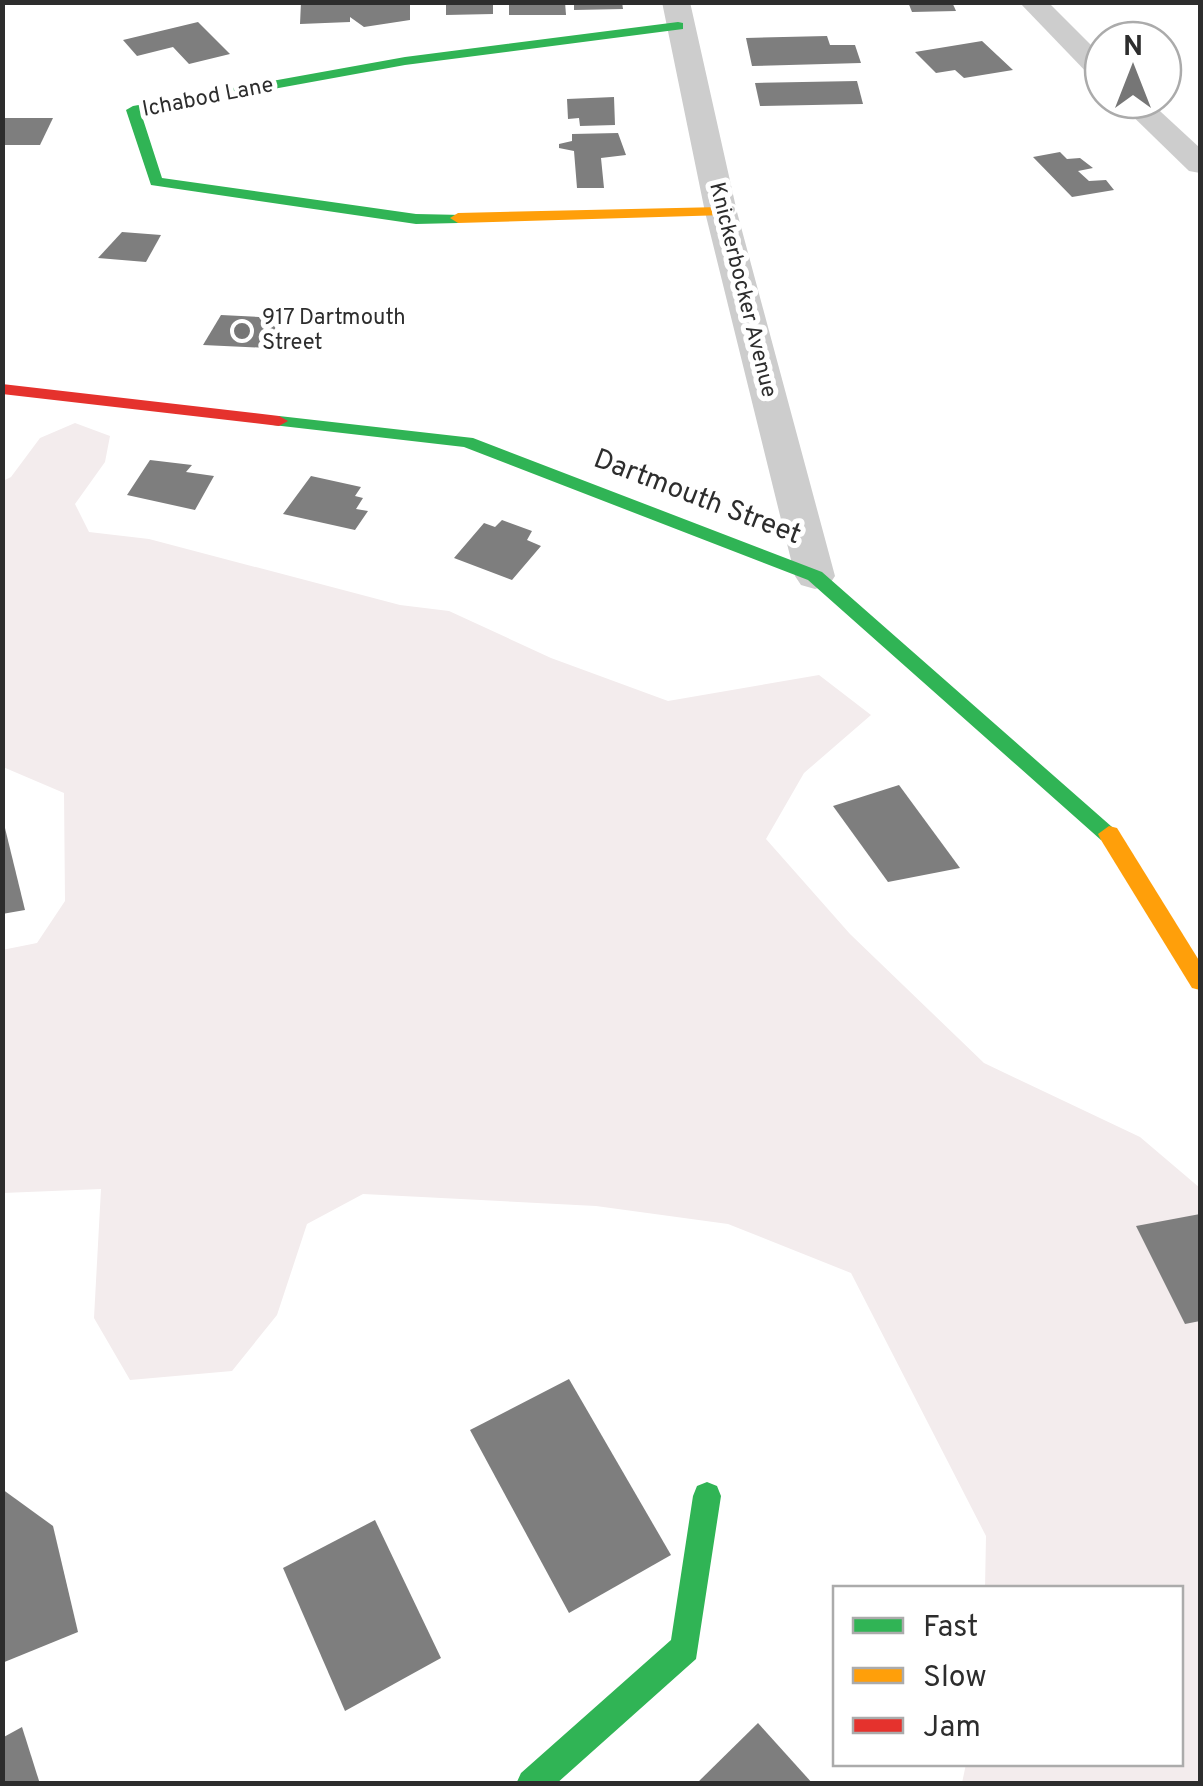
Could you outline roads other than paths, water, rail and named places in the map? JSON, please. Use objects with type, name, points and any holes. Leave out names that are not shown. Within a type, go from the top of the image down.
[{"type":"street","points":[[1032,2],[1083,53]]},
{"type":"street","name":"Knickerbocker Avenue","points":[[677,14],[721,212],[815,576]]},
{"type":"street","name":"Ichabod Lane","points":[[677,14],[132,110],[156,182],[416,219],[721,212]]},
{"type":"street","points":[[1152,120],[1200,164]]},
{"type":"street","points":[[1164,131],[1200,127]]},
{"type":"street","name":"Dartmouth Street","points":[[2,389],[467,442],[815,576],[1111,835],[1200,980]]},
{"type":"street","points":[[532,1784],[685,1648],[707,1496]]},
{"type":"place","name":"917 Dartmouth Street","points":[[242,331]]}]
